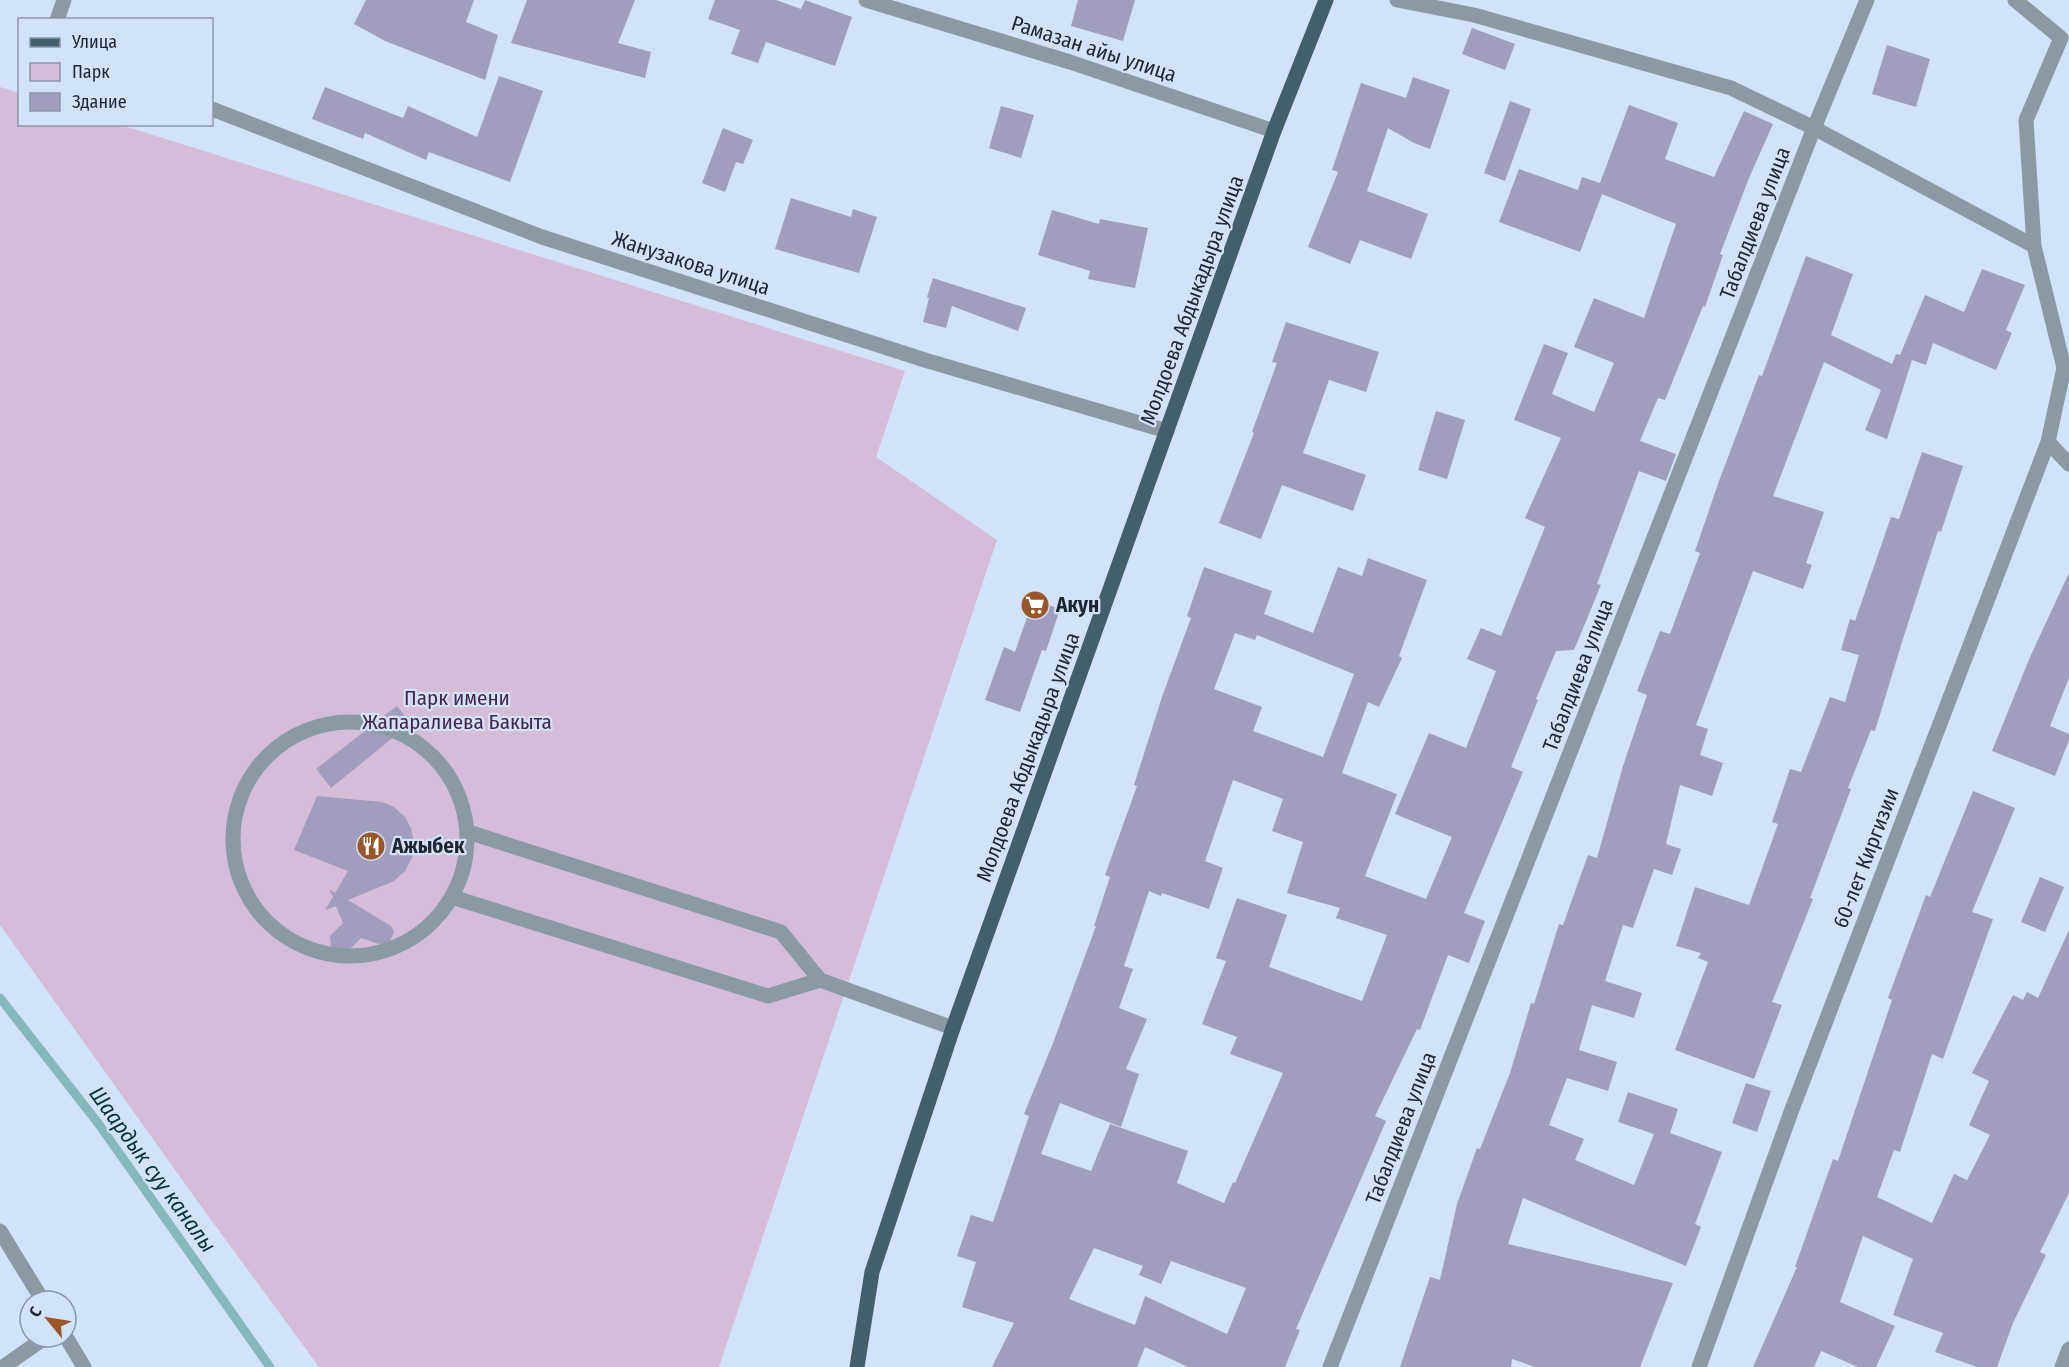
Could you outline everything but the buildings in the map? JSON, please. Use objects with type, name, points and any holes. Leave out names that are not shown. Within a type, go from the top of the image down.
[{"type":"main road","name":"Молдоева Абдыкадыра улица","points":[[858,1367],[872,1272],[953,1028],[1274,131],[1326,0]]},
{"type":"street","points":[[58,18],[64,0]]},
{"type":"street","name":"Рамазан айы улица","points":[[866,0],[1070,62],[1274,131]]},
{"type":"street","points":[[1397,0],[1474,15],[1731,88],[1814,128],[2034,246]]},
{"type":"street","name":"Табалдиева улица","points":[[1330,1367],[1814,128],[1867,0]]},
{"type":"street","points":[[2015,0],[2065,40],[2026,120],[2034,246],[2066,369]]},
{"type":"street","name":"Жанузакова улица","points":[[213,109],[542,237],[928,361],[1167,431]]},
{"type":"street","name":"60-лет Киргизии","points":[[1699,1367],[1791,1112],[2048,441],[2066,369]]},
{"type":"street","points":[[2048,441],[2069,464]]},
{"type":"street","points":[[361,721],[393,729],[422,745],[445,769],[461,799],[468,832],[465,866],[452,897],[432,923],[405,943],[394,947],[373,954],[339,956],[307,948],[278,932],[255,908],[239,878],[232,845],[236,812],[248,780],[269,754],[295,734],[327,723],[361,721]]},
{"type":"street","points":[[468,832],[782,932],[820,980],[953,1028]]},
{"type":"street","points":[[452,897],[768,996],[820,980]]},
{"type":"street","points":[[0,1231],[36,1289]]},
{"type":"street","points":[[3,1367],[29,1349]]},
{"type":"street","points":[[73,1349],[84,1367]]},
{"type":"street","points":[[2062,1367],[2069,1349]]},
{"type":"green space","name":"Парк имени Жапаралиева Бакыта","points":[[0,87],[18,93],[18,126],[124,126],[905,371],[876,457],[997,540],[719,1367],[319,1367],[0,925]]},
{"type":"waterway","name":"Шаардык суу каналы","points":[[0,998],[98,1123],[270,1367]]},
{"type":"place","name":"Акун","points":[[1035,605]]},
{"type":"place","name":"Ажыбек","points":[[371,846]]}]
